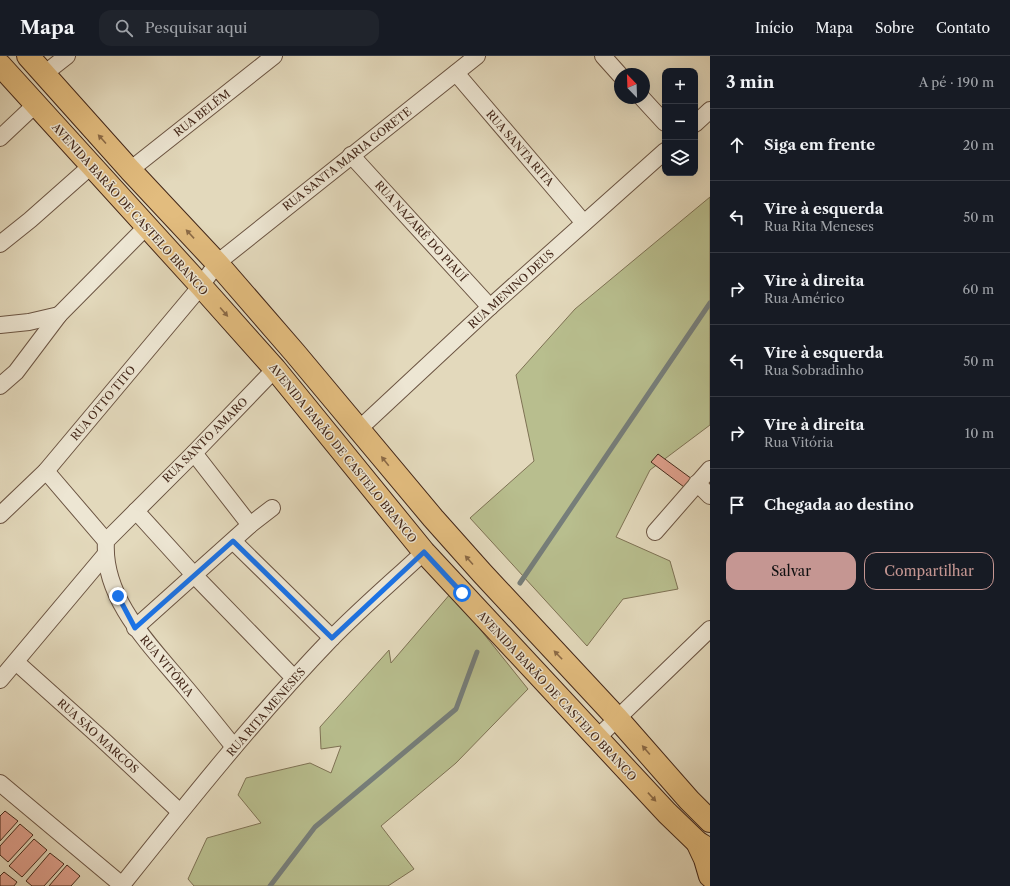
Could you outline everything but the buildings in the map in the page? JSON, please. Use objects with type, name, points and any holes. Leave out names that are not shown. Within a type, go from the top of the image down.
[{"type":"main road","points":[[28,56],[130,170],[217,263],[482,574],[618,718],[689,800],[710,821]]},
{"type":"main road","name":"AVENIDA BARÃO DE CASTELO BRANCO","points":[[0,65],[201,286],[274,370],[424,552],[667,813],[704,846]]},
{"type":"main road","points":[[704,846],[705,859],[710,876]]},
{"type":"street","points":[[44,74],[67,56]]},
{"type":"street","name":"RUA BELÉM","points":[[130,170],[274,56]]},
{"type":"street","name":"RUA SANTA MARIA GORETE","points":[[201,286],[217,263],[477,56]]},
{"type":"street","points":[[603,56],[614,68]]},
{"type":"street","name":"RUA SANTA RITA","points":[[456,73],[584,224]]},
{"type":"street","points":[[648,104],[662,120]]},
{"type":"street","points":[[0,138],[35,105]]},
{"type":"street","points":[[698,121],[710,110]]},
{"type":"street","name":"RUA MENINO DEUS","points":[[359,429],[490,308],[662,154]]},
{"type":"street","name":"RUA NAZARÉ DO PIAUÍ","points":[[352,155],[490,308]]},
{"type":"street","points":[[0,244],[30,220],[91,166]]},
{"type":"street","points":[[0,386],[20,367],[59,315],[147,226]]},
{"type":"street","name":"RUA OTTO TITO","points":[[0,515],[46,471],[201,286]]},
{"type":"street","points":[[0,325],[29,322],[59,315]]},
{"type":"street","name":"RUA SANTO AMARO","points":[[106,548],[136,511],[274,370]]},
{"type":"street","points":[[194,453],[250,526]]},
{"type":"street","points":[[655,532],[710,469]]},
{"type":"street","points":[[0,680],[16,662],[106,548],[46,471]]},
{"type":"street","points":[[697,483],[710,496]]},
{"type":"street","points":[[135,628],[272,508]]},
{"type":"street","points":[[136,511],[195,576],[294,678]]},
{"type":"street","points":[[233,541],[332,638]]},
{"type":"street","name":"RUA VITÓRIA","points":[[106,548],[111,579],[135,628],[234,747]]},
{"type":"street","name":"RUA RITA MENESES","points":[[123,885],[180,812],[294,678],[332,638],[424,552]]},
{"type":"street","points":[[597,738],[710,629]]},
{"type":"street","name":"RUA SÃO MARCOS","points":[[16,662],[102,739],[180,812]]},
{"type":"street","points":[[0,783],[123,885]]},
{"type":"green space","points":[[710,197],[710,425],[650,470],[616,537],[670,561],[678,589],[623,599],[587,646],[470,518],[534,461],[516,375],[575,309]]},
{"type":"green space","points":[[451,593],[528,689],[456,763],[381,826],[414,869],[388,886],[194,886],[188,879],[207,838],[261,823],[238,795],[246,778],[310,763],[331,773],[341,746],[321,749],[320,727],[389,650],[391,663]]},
{"type":"waterway","points":[[520,583],[710,303]]},
{"type":"waterway","points":[[270,886],[315,827],[456,709],[477,652]]},
{"type":"route","points":[[118,596],[135,628],[233,541],[332,638],[424,552],[462,593]]}]
